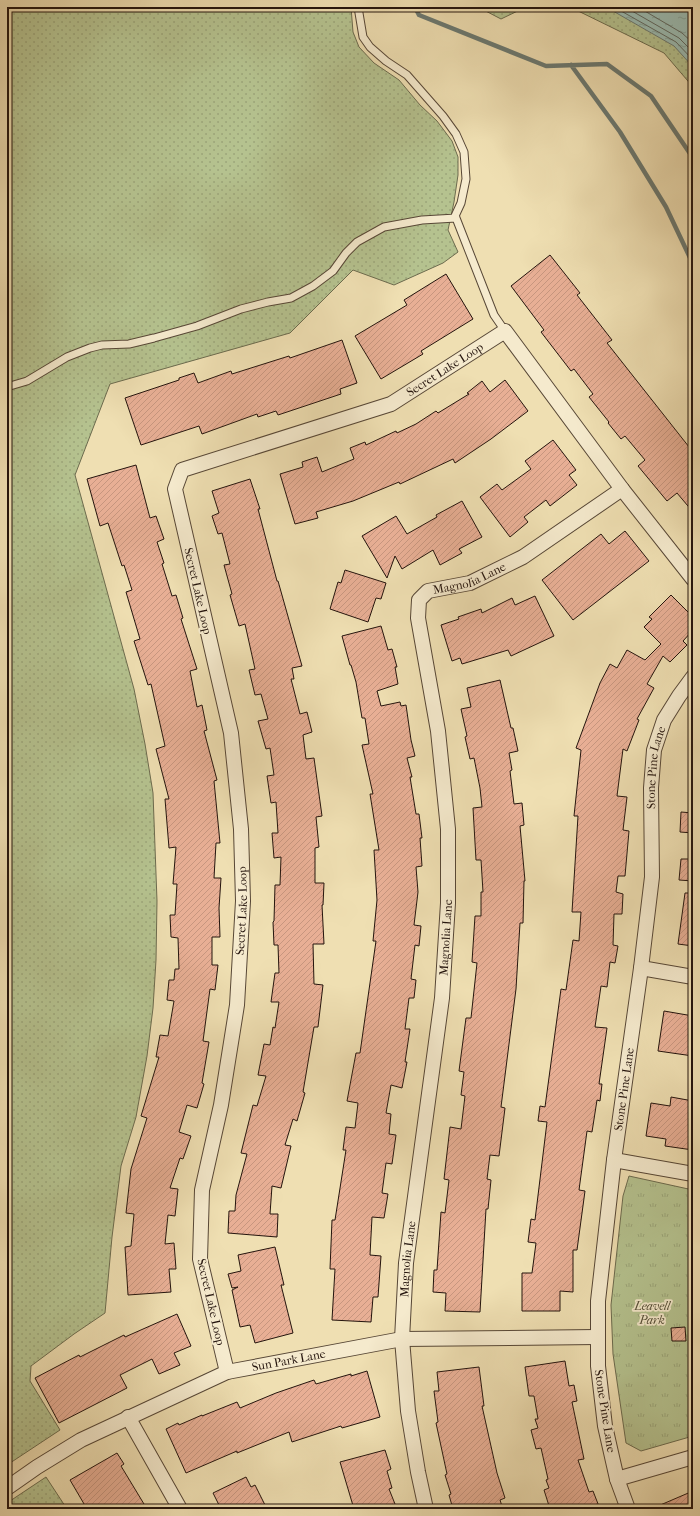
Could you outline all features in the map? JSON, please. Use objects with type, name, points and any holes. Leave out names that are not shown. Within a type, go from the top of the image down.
[{"type":"street","points":[[505,331],[622,489],[693,579]]},
{"type":"street","name":"Secret Lake Loop","points":[[227,1372],[200,1259],[202,1190],[221,1105],[237,1005],[243,901],[241,829],[231,733],[174,489],[182,470],[391,404],[505,331]]},
{"type":"street","name":"Magnolia Lane","points":[[426,1509],[408,1411],[402,1339],[406,1263],[442,998],[448,903],[448,829],[438,731],[418,618],[419,600],[428,591],[470,583],[523,557],[622,489]]},
{"type":"street","name":"Stone Pine Lane","points":[[628,1509],[618,1479],[605,1426],[598,1366],[598,1301],[614,1160],[641,968],[652,877],[651,788],[654,750],[664,720],[693,677]]},
{"type":"street","points":[[641,968],[693,977]]},
{"type":"street","points":[[614,1160],[693,1174]]},
{"type":"street","name":"Sun Park Lane","points":[[7,1488],[37,1467],[81,1440],[227,1372],[402,1339],[598,1337]]},
{"type":"street","points":[[128,1417],[180,1509]]},
{"type":"street","points":[[618,1479],[693,1457]]},
{"type":"lane","points":[[358,7],[363,37],[370,47],[386,61],[407,75],[443,116],[464,152],[466,179],[461,203],[455,216],[494,315],[505,331]]},
{"type":"lane","points":[[7,386],[26,381],[67,356],[90,348],[102,345],[129,344],[154,338],[197,326],[241,309],[291,298],[313,286],[333,271],[346,253],[357,242],[384,227],[422,220],[456,218]]},
{"type":"green space","points":[[7,7],[351,7],[353,32],[359,47],[374,63],[399,80],[420,105],[437,121],[452,141],[458,157],[458,175],[448,230],[458,252],[443,263],[394,285],[353,270],[290,333],[110,384],[75,475],[134,689],[153,793],[157,901],[156,960],[153,1008],[147,1056],[136,1117],[121,1166],[112,1237],[105,1313],[31,1366],[30,1381],[60,1430],[7,1465]]},
{"type":"green space","points":[[478,7],[526,7],[501,19]]},
{"type":"green space","points":[[570,7],[693,7],[693,87],[664,53]]},
{"type":"green space","name":"Leavell Park","points":[[629,1176],[693,1190],[693,1436],[641,1451],[626,1443],[613,1354],[611,1305],[623,1196]]},
{"type":"green space","points":[[46,1477],[67,1509],[7,1509],[7,1503]]},
{"type":"water","points":[[606,7],[693,7],[693,67],[674,46]]},
{"type":"building","points":[[550,255],[580,293],[577,295],[612,340],[607,343],[693,452],[693,512],[677,493],[667,501],[638,466],[645,460],[625,436],[621,439],[608,423],[609,422],[589,397],[593,394],[574,369],[571,371],[541,332],[544,330],[511,286]]},
{"type":"building","points":[[446,274],[473,319],[421,351],[423,354],[381,379],[355,336],[407,305],[404,300]]},
{"type":"building","points":[[342,340],[357,383],[340,389],[341,394],[278,415],[276,411],[258,417],[257,414],[202,434],[199,426],[141,445],[125,398],[179,380],[179,378],[194,373],[198,383],[231,371],[232,374],[289,356],[290,358]]},
{"type":"building","points":[[505,380],[528,411],[491,439],[455,463],[453,459],[400,484],[399,482],[353,501],[316,512],[318,518],[295,524],[280,474],[303,467],[302,462],[317,457],[322,472],[354,459],[350,448],[365,442],[366,445],[396,431],[397,433],[416,424],[436,411],[438,413],[469,394],[467,393],[482,381],[490,392]]},
{"type":"building","points":[[553,440],[576,470],[569,475],[577,485],[550,506],[546,500],[524,517],[528,522],[510,537],[480,497],[497,484],[502,490],[531,469],[525,461]]},
{"type":"building","points":[[136,465],[150,518],[156,516],[164,539],[157,542],[164,563],[162,564],[172,596],[176,595],[183,618],[181,619],[197,669],[190,671],[197,707],[202,705],[207,730],[204,731],[217,780],[214,781],[220,843],[216,843],[214,878],[221,878],[219,908],[220,937],[212,937],[212,965],[218,965],[215,990],[210,989],[203,1041],[209,1042],[202,1083],[204,1084],[197,1108],[187,1105],[179,1132],[191,1136],[183,1159],[180,1158],[170,1188],[178,1189],[175,1216],[168,1215],[165,1244],[174,1243],[176,1269],[169,1269],[171,1292],[128,1295],[125,1247],[131,1246],[134,1214],[126,1213],[131,1169],[147,1118],[141,1116],[159,1057],[156,1057],[160,1035],[168,1036],[174,1001],[167,1000],[169,980],[174,980],[175,969],[179,969],[178,938],[171,937],[170,915],[175,915],[177,884],[173,884],[176,847],[169,848],[165,799],[169,799],[156,749],[165,746],[151,684],[148,685],[134,641],[140,639],[126,592],[132,590],[124,565],[122,566],[108,523],[100,526],[87,479]]},
{"type":"building","points":[[250,479],[260,509],[258,509],[277,581],[302,666],[292,668],[294,679],[291,679],[300,714],[307,712],[312,732],[303,735],[306,759],[314,758],[322,816],[316,817],[319,847],[315,848],[315,883],[324,883],[322,905],[324,944],[313,944],[314,984],[323,985],[318,1027],[314,1027],[303,1092],[305,1093],[297,1121],[293,1119],[285,1145],[291,1146],[281,1188],[272,1186],[270,1214],[278,1214],[277,1237],[228,1233],[229,1211],[235,1211],[236,1195],[247,1154],[241,1153],[253,1105],[257,1106],[266,1076],[258,1075],[264,1044],[270,1045],[273,1027],[275,1028],[279,1002],[271,1002],[275,973],[279,973],[278,945],[274,945],[273,922],[275,885],[280,885],[281,857],[274,858],[272,833],[278,833],[276,802],[271,803],[267,776],[274,775],[270,748],[266,749],[258,721],[268,719],[261,694],[255,695],[249,670],[255,669],[245,624],[239,626],[230,595],[232,594],[224,565],[230,564],[222,533],[218,534],[212,516],[219,513],[212,491]]},
{"type":"building","points":[[462,501],[482,537],[459,549],[462,553],[440,565],[433,550],[402,569],[395,556],[387,578],[362,536],[396,516],[407,534],[437,517],[436,515]]},
{"type":"building","points":[[625,531],[649,561],[573,620],[542,580],[601,534],[609,544]]},
{"type":"building","points":[[345,570],[386,583],[381,599],[376,598],[368,622],[330,609],[338,582],[341,583]]},
{"type":"building","points":[[671,595],[693,617],[693,630],[683,641],[687,645],[670,662],[663,656],[647,684],[654,688],[637,719],[639,720],[627,751],[623,749],[617,796],[627,797],[623,830],[629,831],[625,876],[618,876],[616,892],[623,894],[622,914],[614,914],[613,945],[618,946],[615,963],[610,962],[607,987],[601,986],[595,1027],[607,1028],[599,1084],[602,1084],[600,1101],[597,1100],[592,1132],[587,1131],[579,1190],[585,1191],[577,1250],[573,1250],[573,1292],[560,1291],[560,1311],[522,1311],[522,1273],[532,1273],[536,1243],[528,1242],[531,1219],[535,1220],[547,1122],[538,1121],[540,1106],[545,1107],[561,989],[566,990],[573,940],[579,941],[581,912],[572,912],[578,816],[574,816],[581,750],[576,748],[600,683],[610,664],[617,668],[627,650],[645,660],[661,644],[644,627],[652,619],[649,617]]},
{"type":"building","points":[[535,596],[554,636],[511,656],[508,650],[462,664],[460,658],[452,661],[441,625],[481,609],[482,613],[512,598],[515,605]]},
{"type":"building","points":[[381,626],[388,650],[392,649],[397,667],[395,667],[398,684],[377,691],[381,706],[400,702],[401,706],[406,705],[415,756],[407,758],[412,777],[410,777],[416,814],[419,814],[422,838],[420,838],[422,866],[416,867],[418,892],[414,925],[421,926],[419,946],[415,945],[411,979],[416,980],[414,998],[409,998],[405,1029],[410,1029],[405,1062],[407,1062],[402,1088],[391,1085],[386,1113],[391,1114],[389,1134],[396,1135],[392,1164],[386,1163],[382,1193],[388,1194],[384,1218],[372,1217],[370,1255],[381,1256],[378,1297],[373,1297],[371,1322],[332,1320],[335,1269],[330,1269],[332,1220],[335,1220],[346,1150],[343,1150],[346,1127],[355,1128],[358,1103],[347,1101],[356,1053],[360,1053],[376,941],[373,941],[377,900],[374,850],[379,850],[370,794],[373,794],[362,745],[369,744],[365,718],[362,718],[356,682],[342,636]]},
{"type":"building","points":[[500,680],[518,751],[509,753],[512,770],[510,771],[514,804],[522,803],[524,825],[520,826],[525,881],[523,923],[520,923],[516,989],[501,1107],[505,1108],[499,1156],[490,1155],[487,1179],[491,1180],[488,1209],[486,1209],[480,1312],[445,1311],[446,1293],[433,1292],[434,1270],[437,1270],[441,1212],[445,1213],[449,1180],[444,1179],[450,1127],[461,1129],[465,1096],[461,1095],[464,1072],[459,1071],[466,1018],[471,1018],[477,963],[472,962],[475,916],[481,916],[481,892],[483,892],[481,860],[476,860],[473,808],[482,807],[480,788],[474,758],[470,759],[461,709],[471,707],[467,688]]},
{"type":"building","points":[[681,812],[693,813],[693,833],[680,832]]},
{"type":"building","points":[[681,859],[693,859],[693,881],[679,880]]},
{"type":"building","points":[[685,893],[693,893],[693,946],[678,944]]},
{"type":"building","points":[[664,1011],[693,1016],[693,1056],[658,1051]]},
{"type":"building","points":[[671,1097],[693,1101],[689,1131],[693,1131],[693,1150],[665,1146],[666,1139],[646,1136],[651,1103],[670,1106]]},
{"type":"building","points":[[275,1247],[284,1285],[281,1285],[293,1333],[255,1343],[250,1325],[240,1327],[232,1290],[238,1287],[232,1288],[228,1274],[241,1271],[238,1255]]},
{"type":"building","points":[[177,1314],[191,1346],[174,1353],[180,1365],[159,1374],[152,1359],[120,1375],[127,1388],[59,1423],[35,1378],[79,1355],[80,1357],[124,1335],[125,1337]]},
{"type":"building","points":[[685,1327],[686,1341],[672,1341],[671,1328]]},
{"type":"building","points":[[565,1361],[569,1386],[574,1385],[577,1401],[572,1402],[584,1459],[578,1460],[589,1492],[593,1491],[600,1509],[550,1509],[544,1490],[549,1488],[546,1480],[548,1479],[541,1448],[536,1449],[531,1430],[538,1428],[535,1419],[538,1419],[534,1396],[529,1396],[525,1367]]},
{"type":"building","points":[[479,1367],[484,1406],[482,1406],[497,1473],[505,1498],[500,1500],[503,1509],[453,1509],[449,1495],[451,1494],[445,1475],[447,1474],[436,1423],[438,1422],[434,1391],[439,1391],[437,1372]]},
{"type":"building","points":[[367,1371],[380,1417],[342,1428],[341,1426],[292,1442],[289,1432],[237,1453],[237,1451],[186,1473],[166,1429],[178,1423],[179,1425],[237,1402],[240,1408],[276,1393],[314,1380],[316,1384]]},
{"type":"building","points":[[385,1450],[391,1469],[387,1471],[392,1488],[389,1489],[397,1509],[354,1509],[340,1462]]},
{"type":"building","points":[[117,1453],[124,1464],[121,1466],[147,1509],[87,1509],[70,1480]]},
{"type":"building","points":[[246,1477],[251,1487],[255,1485],[267,1509],[221,1509],[213,1493]]},
{"type":"building","points":[[693,1491],[693,1509],[651,1509]]},
{"type":"waterway","points":[[415,7],[419,15],[546,66],[607,64],[651,96],[693,158]]},
{"type":"waterway","points":[[571,65],[620,132],[666,207],[693,264]]}]
